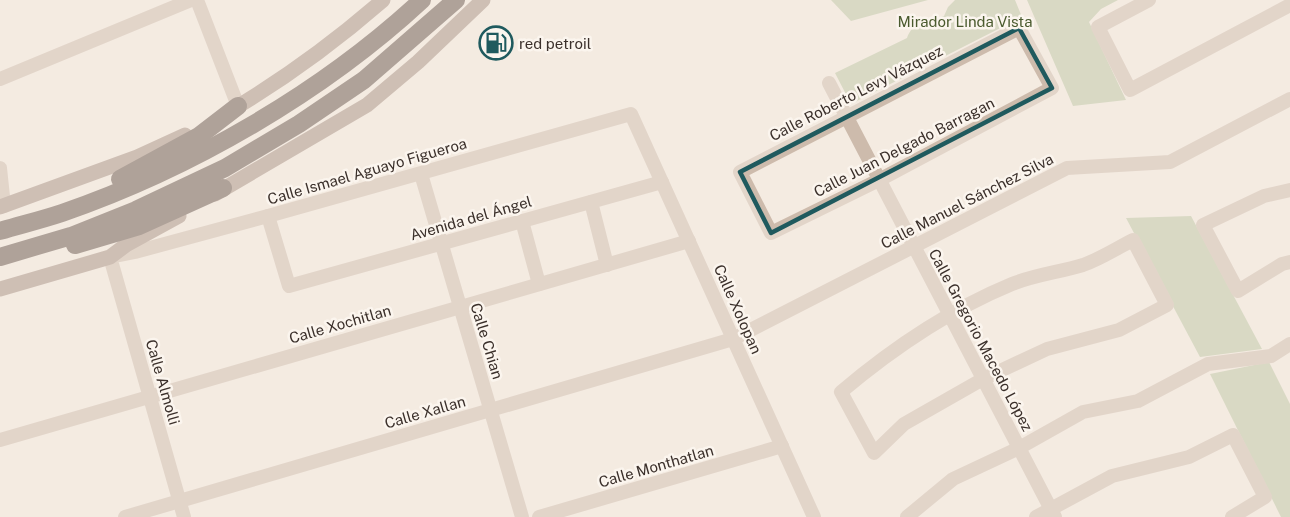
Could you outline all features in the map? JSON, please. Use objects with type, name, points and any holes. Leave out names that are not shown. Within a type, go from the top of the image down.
[{"type":"highway","points":[[0,231],[61,213],[117,192],[197,156],[269,114],[344,64],[422,0]]},
{"type":"highway","points":[[0,258],[71,236],[136,210],[225,168],[299,124],[364,80],[456,0]]},
{"type":"highway","points":[[61,213],[200,136],[238,106]]},
{"type":"highway","points":[[0,258],[57,251],[138,226],[223,188]]},
{"type":"street","points":[[0,79],[191,0]]},
{"type":"street","points":[[197,0],[238,106]]},
{"type":"street","points":[[0,168],[2,206],[137,157],[205,126],[238,106],[301,64],[361,20],[383,0]]},
{"type":"street","points":[[0,289],[110,257],[126,245],[191,210],[223,188],[297,148],[367,105],[418,62],[483,0]]},
{"type":"street","points":[[1149,0],[1098,27],[1130,90],[1290,5]]},
{"type":"street","name":"Calle Juan Delgado Barragan","points":[[771,233],[879,180],[1052,88],[1019,28]]},
{"type":"street","name":"Calle Roberto Levy Vázquez","points":[[771,233],[740,172],[1019,28]]},
{"type":"street","name":"Calle Gregorio Macedo López","points":[[829,83],[1053,513]]},
{"type":"street","name":"Calle Manuel Sánchez Silva","points":[[733,339],[1067,168],[1170,162],[1290,99]]},
{"type":"street","name":"Calle Ismael Aguayo Figueroa","points":[[110,257],[268,216],[631,114]]},
{"type":"street","name":"Calle Xolopan","points":[[631,114],[814,517]]},
{"type":"street","name":"Calle Chian","points":[[421,174],[522,517]]},
{"type":"street","name":"Avenida del Ángel","points":[[268,216],[289,286],[662,182]]},
{"type":"street","points":[[1290,190],[1264,196],[1203,225],[1238,291],[1282,264],[1290,262]]},
{"type":"street","points":[[591,202],[608,265]]},
{"type":"street","points":[[522,221],[539,284]]},
{"type":"street","points":[[1133,240],[1167,305],[1119,330],[1047,349],[983,379],[904,424],[874,453],[841,392],[910,338],[950,315],[1013,283],[1085,264],[1133,240]]},
{"type":"street","name":"Calle Xochitlan","points":[[0,440],[689,241]]},
{"type":"street","name":"Calle Almolli","points":[[110,257],[184,517]]},
{"type":"street","name":"Calle Xallan","points":[[125,517],[733,339]]},
{"type":"street","points":[[907,517],[953,479],[1019,448],[1083,412],[1138,401],[1208,364],[1271,356],[1290,344]]},
{"type":"street","points":[[1036,517],[1053,513],[1112,476],[1189,457],[1233,435],[1265,497],[1232,517]]},
{"type":"street","name":"Calle Monthatlan","points":[[539,517],[782,446]]},
{"type":"highlighted area","points":[[1019,28],[1052,88],[771,233],[740,172]]},
{"type":"green space","points":[[831,0],[928,0],[851,21]]},
{"type":"green space","name":"Mirador Linda Vista","points":[[955,0],[1015,0],[1022,17],[851,104],[835,73],[907,38],[917,25],[944,16],[948,7]]},
{"type":"green space","points":[[1027,0],[1118,0],[1101,9],[1089,22],[1126,100],[1073,106]]},
{"type":"green space","points":[[1191,216],[1262,349],[1200,357],[1126,218]]},
{"type":"green space","points":[[1269,362],[1290,404],[1290,517],[1281,517],[1210,374]]},
{"type":"place","name":"red petroil","points":[[496,43]]}]
